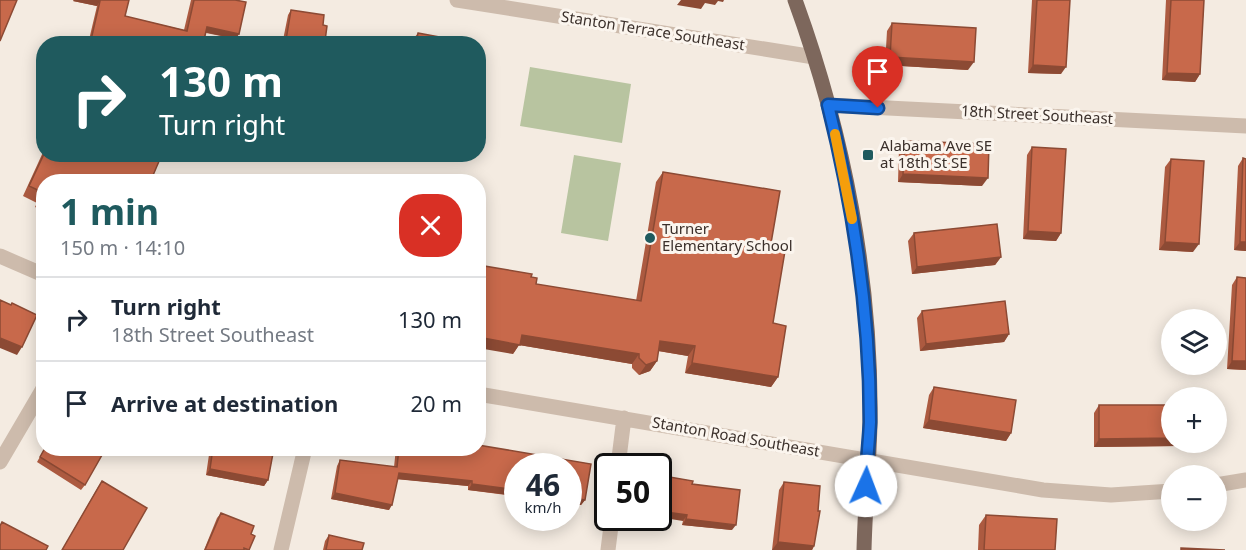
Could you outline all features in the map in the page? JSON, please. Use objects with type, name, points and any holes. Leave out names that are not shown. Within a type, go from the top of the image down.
[{"type":"main road","points":[[795,0],[828,105],[850,203],[864,305],[869,401],[864,550]]},
{"type":"street","name":"Stanton Terrace Southeast","points":[[457,0],[814,57]]},
{"type":"street","name":"18th Street Southeast","points":[[828,105],[1246,126]]},
{"type":"street","points":[[0,256],[36,272]]},
{"type":"street","name":"Stanton Road Southeast","points":[[486,395],[1068,493],[1128,495],[1161,493]]},
{"type":"street","points":[[0,462],[36,401]]},
{"type":"street","points":[[620,453],[624,418]]},
{"type":"street","points":[[281,550],[303,456]]},
{"type":"street","points":[[1227,483],[1246,480]]},
{"type":"street","points":[[608,550],[610,531]]},
{"type":"green space","points":[[530,67],[631,84],[622,143],[520,126]]},
{"type":"green space","points":[[574,155],[621,163],[608,241],[561,233]]},
{"type":"building","points":[[0,0],[17,0],[0,41]]},
{"type":"building","points":[[97,0],[129,0],[125,16],[187,31],[194,0],[246,2],[239,34],[207,27],[205,36],[92,36],[100,1]]},
{"type":"building","points":[[1037,0],[1070,0],[1066,67],[1033,65]]},
{"type":"building","points":[[1171,0],[1204,0],[1200,74],[1167,73]]},
{"type":"building","points":[[291,10],[324,15],[323,25],[327,26],[326,36],[287,36]]},
{"type":"building","points":[[892,23],[976,28],[974,62],[890,57]]},
{"type":"building","points":[[418,33],[434,36],[417,36]]},
{"type":"building","points":[[905,141],[989,144],[988,178],[903,174]]},
{"type":"building","points":[[1032,147],[1066,149],[1061,233],[1028,231]]},
{"type":"building","points":[[1243,158],[1246,159],[1246,242],[1240,242]]},
{"type":"building","points":[[1171,159],[1204,161],[1199,244],[1165,242]]},
{"type":"building","points":[[40,162],[159,162],[154,174],[36,174],[36,189],[29,186]]},
{"type":"building","points":[[663,172],[780,191],[770,249],[785,251],[773,323],[786,326],[778,377],[692,363],[695,346],[660,341],[657,361],[646,365],[639,358],[639,354],[522,335],[520,345],[486,339],[486,266],[532,274],[531,277],[537,278],[536,284],[641,301]]},
{"type":"building","points":[[997,224],[1001,257],[917,267],[914,233]]},
{"type":"building","points":[[1237,277],[1246,278],[1246,361],[1232,361]]},
{"type":"building","points":[[0,300],[36,315],[22,347],[0,338]]},
{"type":"building","points":[[1005,301],[1009,334],[926,344],[922,311]]},
{"type":"building","points":[[934,387],[1016,400],[1011,433],[929,420]]},
{"type":"building","points":[[1099,405],[1161,405],[1161,438],[1099,439]]},
{"type":"building","points":[[486,446],[526,453],[504,453],[504,488],[472,484],[472,481],[399,473],[392,505],[335,493],[340,460],[397,467],[398,456],[486,456]]},
{"type":"building","points":[[41,456],[101,456],[85,485]]},
{"type":"building","points":[[212,456],[272,456],[268,480],[210,469]]},
{"type":"building","points":[[582,462],[591,464],[585,500],[582,499]]},
{"type":"building","points":[[672,477],[693,481],[692,484],[740,490],[736,525],[686,519],[687,515],[672,513]]},
{"type":"building","points":[[102,481],[147,508],[123,550],[62,550]]},
{"type":"building","points":[[784,482],[820,486],[818,511],[820,511],[814,546],[778,542]]},
{"type":"building","points":[[221,513],[254,526],[251,534],[255,536],[249,550],[244,548],[244,550],[205,550]]},
{"type":"building","points":[[986,515],[1057,519],[1055,550],[984,550]]},
{"type":"building","points":[[2,522],[48,546],[46,550],[0,550]]},
{"type":"building","points":[[329,535],[364,543],[362,550],[326,550]]},
{"type":"building","points":[[1181,548],[1225,550],[1181,550]]},
{"type":"slow traffic","points":[[835,134],[852,219]]},
{"type":"place","name":"Alabama Ave SE at 18th St SE","points":[[868,155]]},
{"type":"place","name":"Turner Elementary School","points":[[650,238]]},
{"type":"route","points":[[866,486],[870,425],[864,305],[850,203],[828,105],[878,108]]}]
